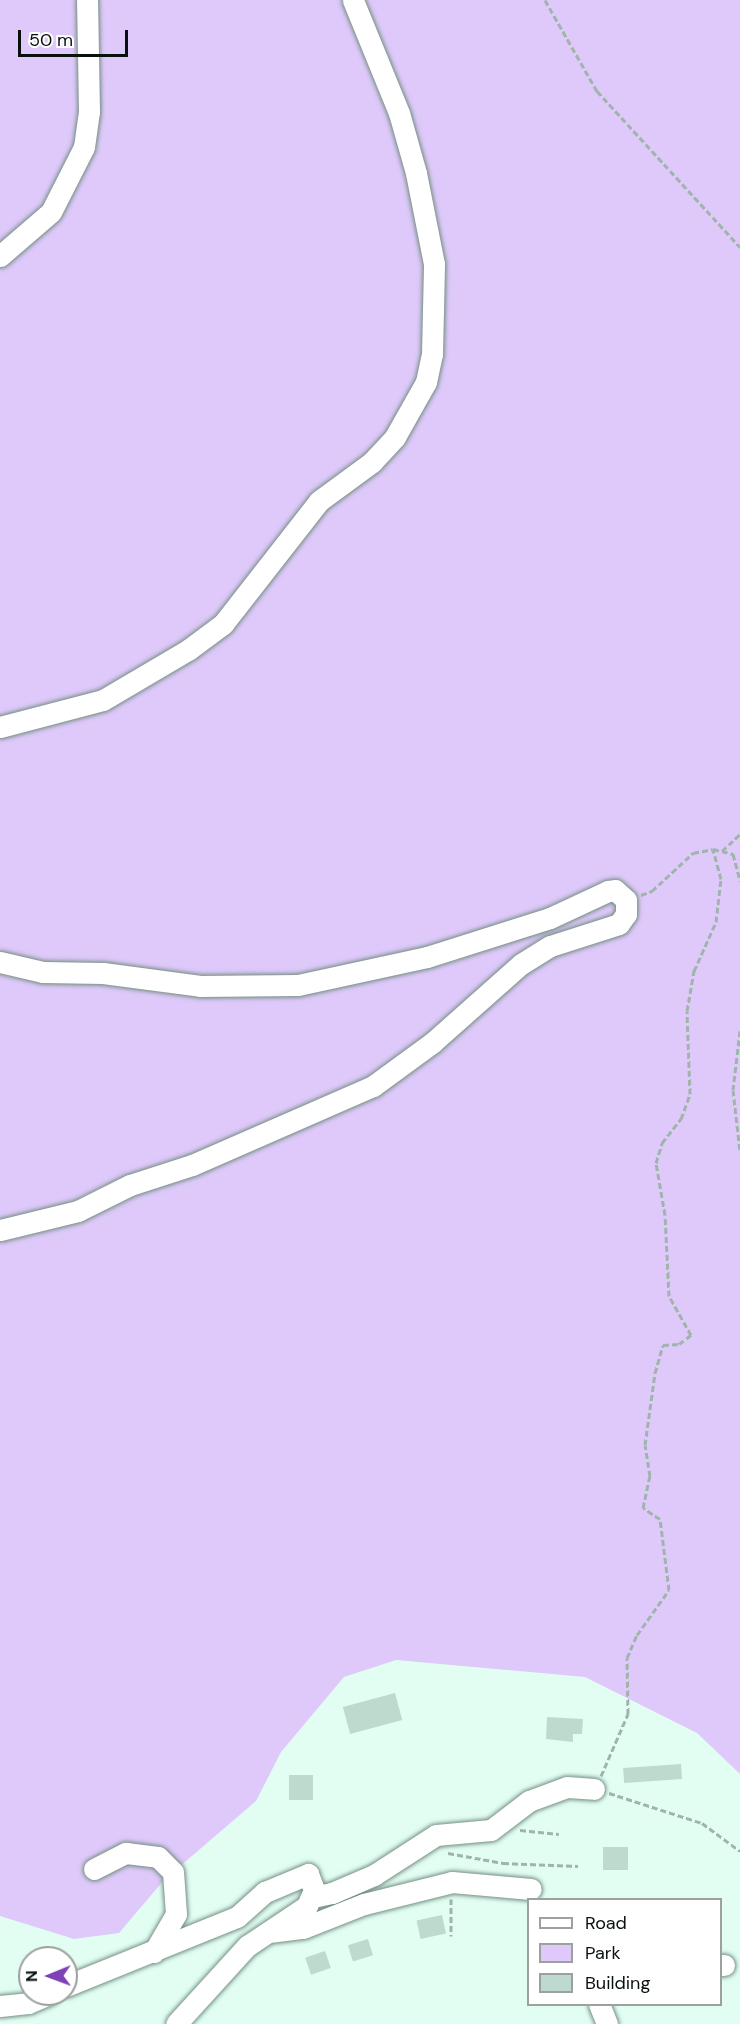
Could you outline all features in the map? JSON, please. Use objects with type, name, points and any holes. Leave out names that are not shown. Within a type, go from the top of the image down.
[{"type":"street","points":[[0,256],[51,212],[84,147],[89,112],[87,0]]},
{"type":"street","points":[[0,727],[103,700],[188,650],[223,624],[319,501],[372,462],[410,415],[426,382],[432,354],[434,264],[416,173],[399,113],[353,0]]},
{"type":"street","points":[[0,962],[43,972],[103,973],[200,986],[298,985],[427,957],[550,918],[608,891],[615,890],[626,900],[626,914],[619,924],[550,946],[521,964],[432,1043],[373,1086],[192,1165],[130,1185],[78,1211],[0,1230]]},
{"type":"street","points":[[313,1897],[332,1893],[374,1875],[436,1835],[491,1830],[529,1801],[567,1787],[594,1789]]},
{"type":"street","points":[[94,1869],[126,1853],[158,1857],[173,1872],[176,1914],[154,1952]]},
{"type":"street","points":[[78,1981],[237,1917],[265,1892],[298,1875],[308,1874],[314,1883],[313,1897],[307,1906],[262,1933],[176,2024]]},
{"type":"street","points":[[262,1933],[303,1928],[364,1904],[452,1882],[531,1889]]},
{"type":"street","points":[[0,2006],[18,2004]]},
{"type":"street","points":[[600,2006],[607,2024]]},
{"type":"path","points":[[545,0],[597,91],[740,247]]},
{"type":"path","points":[[722,851],[740,834]]},
{"type":"path","points":[[713,849],[721,879],[720,898],[716,922],[694,970],[687,1011],[690,1094],[681,1119],[662,1143],[656,1163],[665,1215],[669,1296],[691,1335],[679,1344],[663,1345],[655,1373],[645,1445],[650,1476],[644,1508],[660,1519],[669,1590],[637,1635],[627,1658],[627,1713],[594,1789],[702,1823],[740,1851]]},
{"type":"path","points":[[626,900],[652,891],[693,853],[713,849],[733,854],[740,881]]},
{"type":"path","points":[[740,1031],[734,1090],[740,1151]]},
{"type":"path","points":[[491,1830],[559,1834]]},
{"type":"path","points":[[439,1852],[502,1863],[578,1866]]},
{"type":"path","points":[[451,1936],[452,1882]]},
{"type":"green space","points":[[0,0],[740,0],[740,1774],[697,1733],[585,1677],[396,1660],[344,1677],[281,1752],[256,1801],[164,1880],[119,1933],[74,1939],[0,1916]]},
{"type":"building","points":[[395,1693],[402,1720],[350,1734],[343,1707]]},
{"type":"building","points":[[547,1717],[583,1719],[582,1734],[573,1734],[573,1742],[546,1739]]},
{"type":"building","points":[[681,1764],[682,1779],[624,1783],[623,1768]]},
{"type":"building","points":[[289,1775],[313,1775],[313,1800],[289,1800]]},
{"type":"building","points":[[603,1847],[628,1847],[628,1870],[603,1870]]},
{"type":"building","points":[[442,1915],[446,1934],[421,1939],[417,1920]]},
{"type":"building","points":[[368,1939],[373,1955],[353,1961],[348,1945]]},
{"type":"building","points":[[325,1951],[331,1968],[311,1975],[305,1958]]}]
